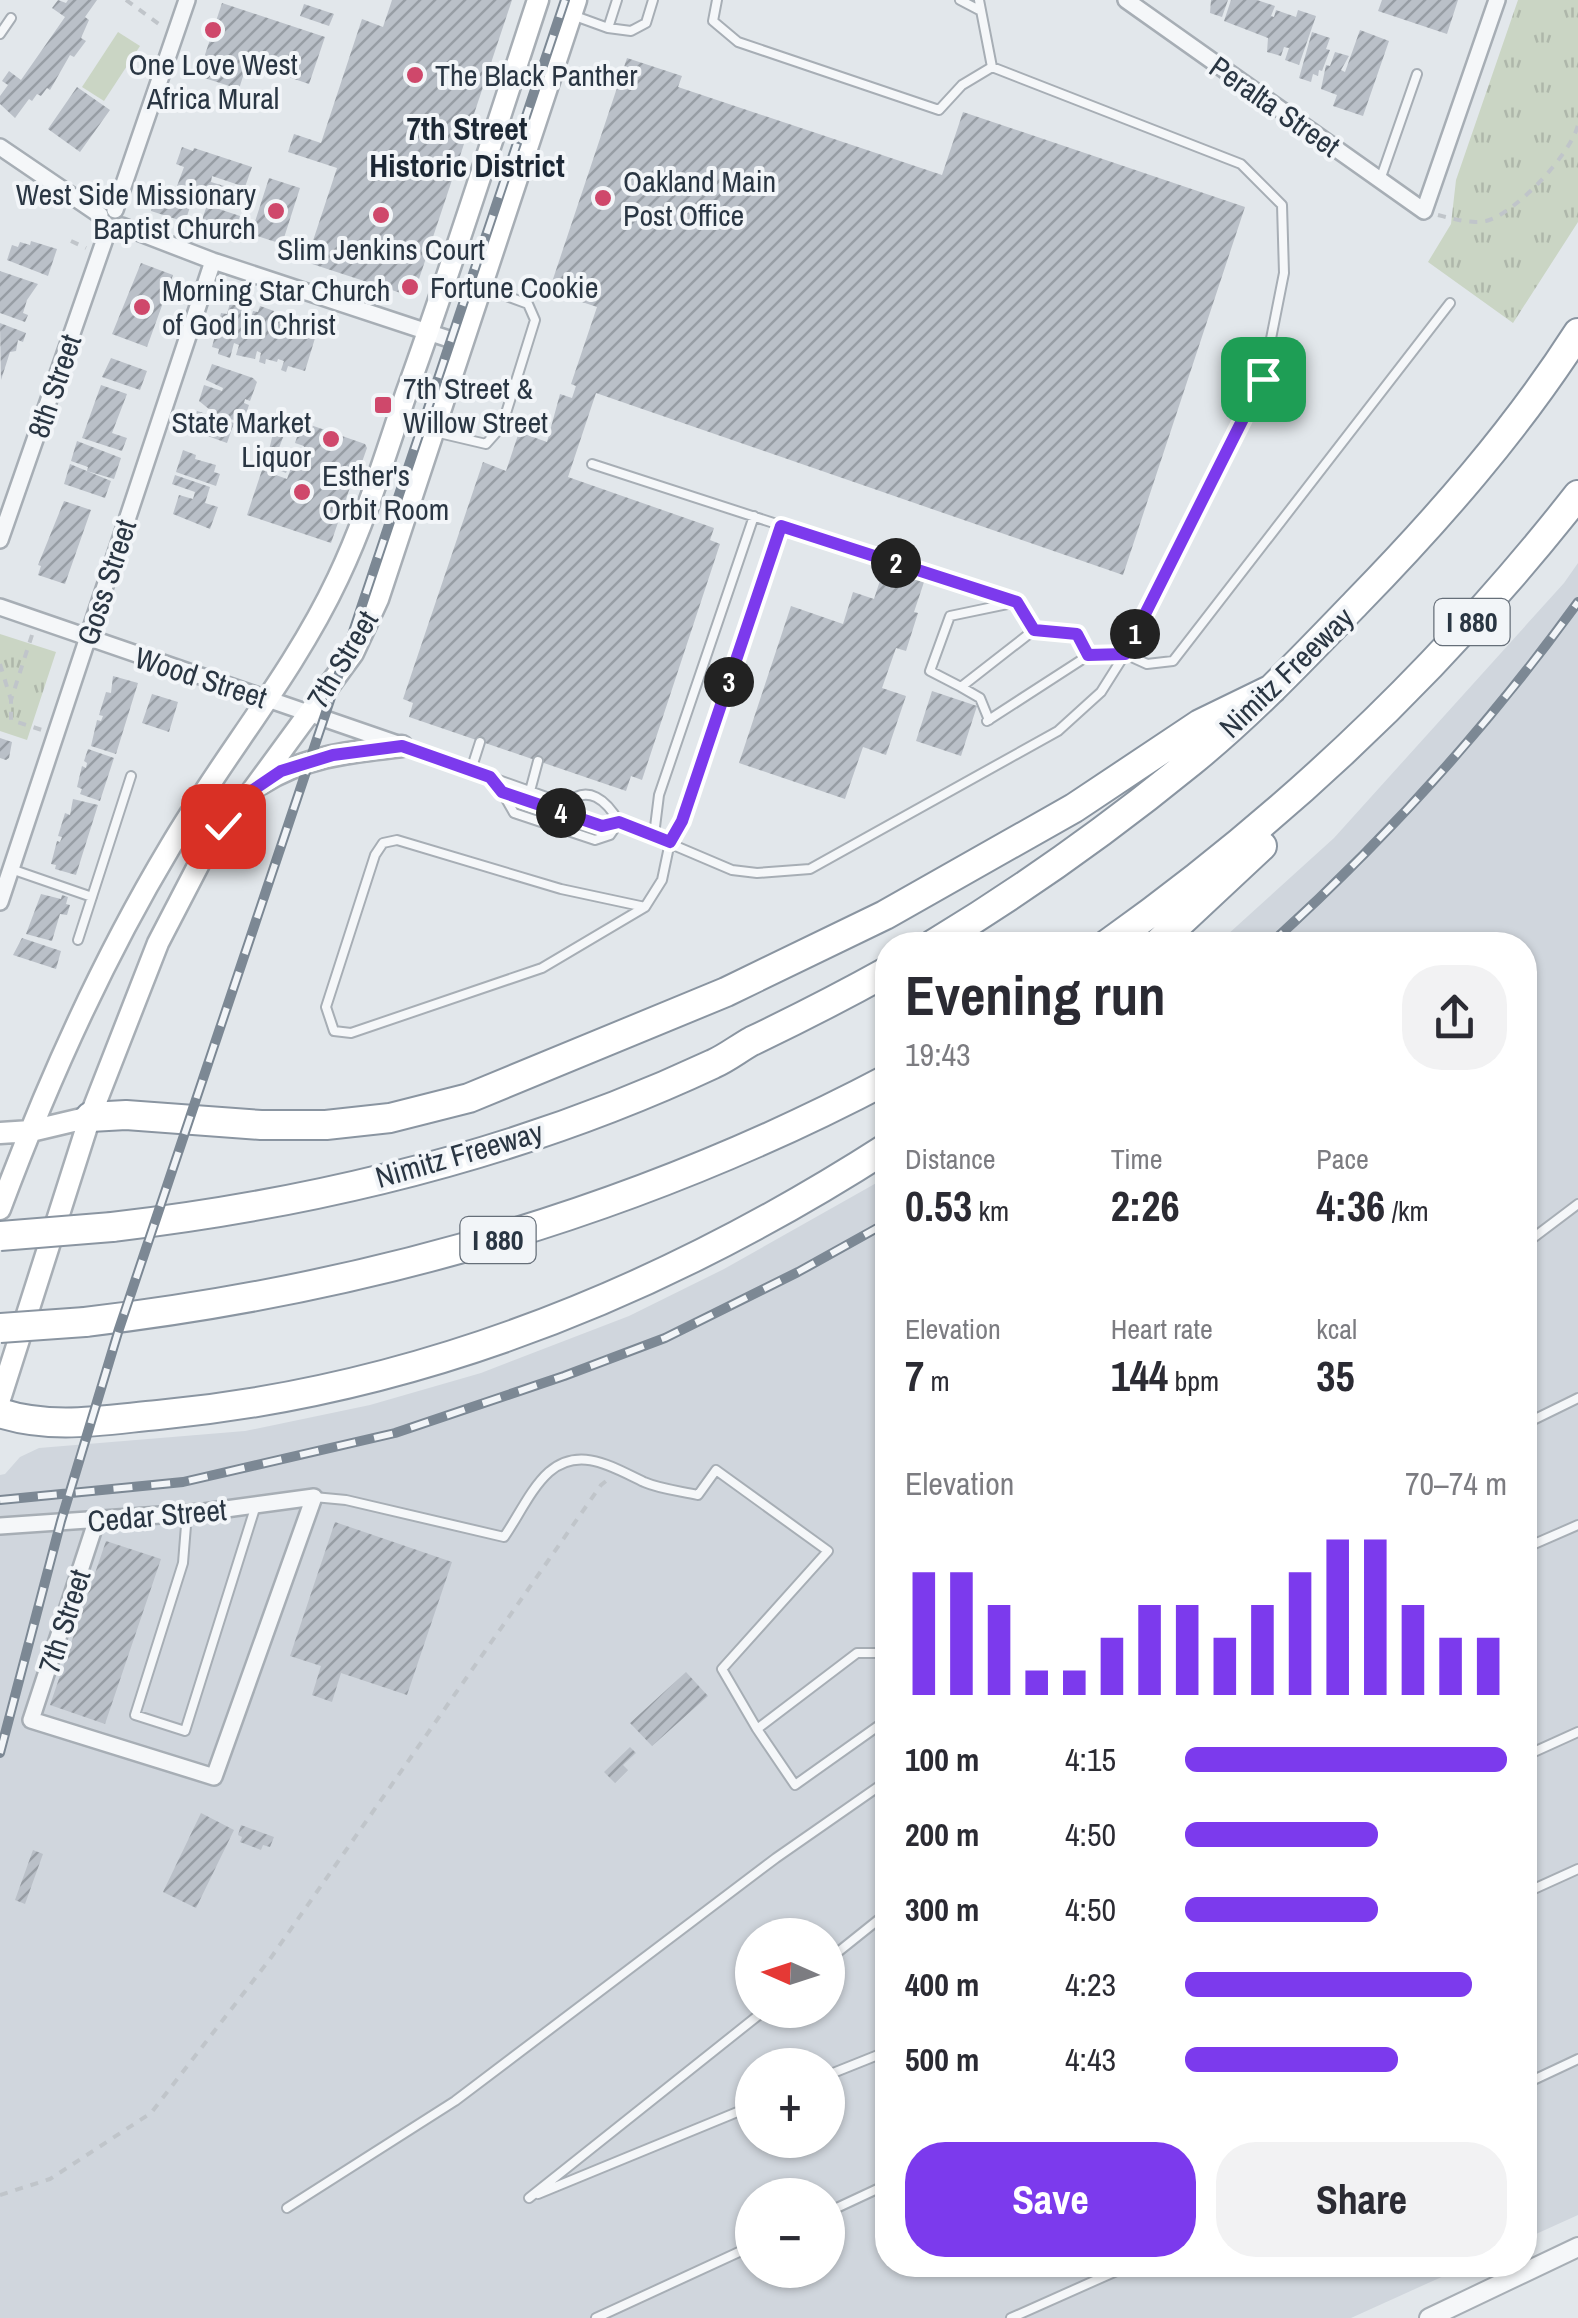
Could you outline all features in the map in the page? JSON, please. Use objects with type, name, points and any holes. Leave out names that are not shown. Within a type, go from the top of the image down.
[{"type":"highway","name":"Nimitz Freeway","points":[[952,932],[1114,822],[1192,762],[1272,690],[1442,512],[1511,427],[1578,333]]},
{"type":"highway","name":"I 880","points":[[1123,932],[1264,824],[1356,740],[1464,631],[1578,496]]},
{"type":"highway","points":[[90,1118],[126,1115],[261,1125],[338,1124],[417,1113],[469,1098],[726,992],[885,915],[1074,808],[1200,724],[1272,690]]},
{"type":"highway","points":[[1170,932],[1258,850],[1356,740]]},
{"type":"highway","name":"Nimitz Freeway","points":[[0,1236],[200,1216],[418,1169],[602,1110],[717,1062],[875,977]]},
{"type":"highway","name":"I 880","points":[[0,1328],[199,1308],[404,1266],[498,1240],[708,1164],[875,1085]]},
{"type":"highway","points":[[0,1412],[58,1424],[202,1411],[295,1396],[411,1368],[531,1328],[658,1276],[798,1204],[875,1155]]},
{"type":"main road","name":"7th Street","points":[[0,1209],[74,1025],[118,936],[171,844],[268,698],[337,580],[428,332],[538,0]]},
{"type":"main road","name":"7th Street","points":[[0,1398],[90,1118],[158,944],[200,862],[353,653],[378,599],[574,8]]},
{"type":"main road","points":[[247,794],[281,771],[310,760],[402,746]]},
{"type":"main road","points":[[0,1133],[90,1118]]},
{"type":"street","points":[[186,0],[100,226],[460,343]]},
{"type":"street","name":"Peralta Street","points":[[1126,0],[1424,212]]},
{"type":"street","points":[[1424,212],[1497,0]]},
{"type":"street","points":[[0,147],[108,212]]},
{"type":"street","name":"8th Street","points":[[0,540],[114,229]]},
{"type":"street","name":"Goss Street","points":[[0,902],[213,262]]},
{"type":"street","name":"Wood Street","points":[[0,608],[402,746]]},
{"type":"street","name":"Cedar Street","points":[[0,1526],[96,1522],[314,1497]]},
{"type":"street","name":"7th Street","points":[[96,1522],[31,1720],[214,1777],[314,1497]]},
{"type":"street","points":[[1537,2267],[1578,2247]]},
{"type":"street","points":[[1439,2316],[1518,2277]]},
{"type":"lane","points":[[608,28],[617,0]]},
{"type":"lane","points":[[574,8],[608,28],[631,31],[646,23],[652,0]]},
{"type":"lane","points":[[717,0],[714,21],[738,42],[939,110],[962,86],[992,67]]},
{"type":"lane","points":[[960,0],[981,11]]},
{"type":"lane","points":[[979,0],[992,67]]},
{"type":"lane","points":[[981,11],[991,0]]},
{"type":"lane","points":[[0,34],[11,18]]},
{"type":"lane","points":[[502,792],[602,826],[619,822],[732,870],[758,873],[810,869],[1058,731],[1101,692],[1125,654],[1263,379],[1284,274],[1282,205],[1241,164],[992,67]]},
{"type":"lane","points":[[1380,180],[1417,74]]},
{"type":"lane","points":[[431,431],[486,444],[502,426],[509,407],[535,320],[528,304],[480,286]]},
{"type":"lane","points":[[1017,602],[950,616],[930,671],[980,698],[988,721],[1088,655],[1125,654],[1147,664],[1172,661],[1450,303]]},
{"type":"lane","points":[[592,464],[1017,602],[1034,630]]},
{"type":"lane","points":[[654,835],[660,795],[754,516]]},
{"type":"lane","points":[[645,907],[561,889],[397,840],[383,843],[375,855],[326,1007],[329,1024],[334,1030],[350,1034],[542,968],[645,907],[662,880],[670,842],[682,821],[781,526]]},
{"type":"lane","points":[[961,687],[1034,630],[1077,634],[1088,655]]},
{"type":"lane","points":[[471,770],[480,742]]},
{"type":"lane","points":[[402,746],[566,804],[580,794],[592,795],[610,807],[619,822]]},
{"type":"lane","points":[[530,791],[538,762]]},
{"type":"lane","points":[[78,940],[131,776]]},
{"type":"lane","points":[[490,777],[514,813],[595,840],[610,834],[619,822]]},
{"type":"lane","points":[[11,869],[92,897]]},
{"type":"lane","points":[[1537,1235],[1578,1204]]},
{"type":"lane","points":[[1537,1418],[1578,1398]]},
{"type":"lane","points":[[314,1497],[346,1500],[504,1537],[548,1473],[568,1461],[591,1460],[628,1472],[644,1482],[698,1494],[716,1470],[828,1551],[722,1669],[757,1729],[795,1785],[875,1728]]},
{"type":"lane","points":[[187,1513],[182,1563],[134,1715],[184,1731],[256,1505]]},
{"type":"lane","points":[[1537,1543],[1578,1525]]},
{"type":"lane","points":[[757,1729],[857,1653],[875,1653]]},
{"type":"lane","points":[[1537,1751],[1578,1732]]},
{"type":"lane","points":[[288,2208],[455,2101],[776,1858],[875,1789]]},
{"type":"lane","points":[[1537,1888],[1578,1869]]},
{"type":"lane","points":[[845,1946],[875,1922]]},
{"type":"lane","points":[[735,2113],[529,2198],[742,2028]]},
{"type":"lane","points":[[845,2068],[875,2055]]},
{"type":"lane","points":[[1537,2078],[1578,2058]]},
{"type":"lane","points":[[845,2204],[875,2190]]},
{"type":"lane","points":[[596,2318],[735,2254]]},
{"type":"lane","points":[[1011,2318],[1103,2277]]},
{"type":"path","points":[[126,0],[174,36]]},
{"type":"path","points":[[1424,212],[1481,222],[1507,212],[1571,144],[1578,126]]},
{"type":"path","points":[[11,700],[36,622]]},
{"type":"path","points":[[0,664],[11,700],[11,720],[56,735]]},
{"type":"path","points":[[0,2195],[50,2179],[151,2113],[270,1959],[602,1485],[628,1472]]},
{"type":"shaded area","points":[[1578,563],[1578,2215],[1537,2234],[1537,932],[1230,932],[1334,838]]},
{"type":"shaded area","points":[[875,1184],[875,2277],[1442,2277],[1351,2318],[0,2318],[0,1475],[20,1457],[39,1448],[245,1431],[370,1405],[481,1373],[629,1316],[724,1269]]},
{"type":"green space","points":[[1518,0],[1578,0],[1578,222],[1513,323],[1428,262],[1451,224],[1456,180]]},
{"type":"green space","points":[[118,32],[140,46],[104,101],[82,87]]},
{"type":"green space","points":[[0,634],[56,652],[27,740],[0,731]]},
{"type":"building","points":[[58,0],[97,0],[85,17],[89,20],[81,38],[86,41],[74,57],[70,55],[50,90],[47,88],[41,96],[37,94],[32,101],[29,99],[15,118],[0,104],[0,96],[8,85],[2,81],[9,71],[21,80],[65,17],[52,8]]},
{"type":"building","points":[[392,0],[512,0],[413,297],[306,262],[337,168],[288,152],[294,134],[321,143],[362,19],[383,27]]},
{"type":"building","points":[[1211,0],[1228,0],[1222,17],[1210,13]]},
{"type":"building","points":[[1231,0],[1257,0],[1275,6],[1271,16],[1274,17],[1276,10],[1296,17],[1298,10],[1316,16],[1299,65],[1285,60],[1289,48],[1284,47],[1281,56],[1267,52],[1268,38],[1224,21]]},
{"type":"building","points":[[1382,0],[1458,0],[1447,34],[1378,11]]},
{"type":"building","points":[[222,3],[325,37],[309,84],[259,67],[257,74],[245,70],[239,89],[198,76]]},
{"type":"building","points":[[304,4],[334,14],[329,26],[300,16]]},
{"type":"building","points":[[1360,30],[1389,41],[1363,116],[1333,106],[1337,95],[1321,89],[1326,65],[1330,66],[1335,52],[1349,56],[1341,70],[1345,72]]},
{"type":"building","points":[[1312,32],[1330,38],[1326,49],[1330,50],[1322,71],[1318,76],[1313,74],[1311,82],[1299,78]]},
{"type":"building","points":[[627,58],[682,76],[678,87],[942,175],[963,112],[1245,207],[1123,575],[596,393],[568,477],[714,528],[710,540],[720,544],[642,780],[631,776],[626,791],[409,717],[413,703],[403,699],[483,462],[506,471],[519,432],[547,442],[560,394],[572,398],[576,386],[571,384],[597,307],[549,291]]},
{"type":"building","points":[[77,87],[110,110],[80,152],[48,129]]},
{"type":"building","points":[[182,147],[252,167],[245,187],[212,176],[211,182],[234,189],[229,204],[194,195],[185,222],[151,211],[160,184],[190,194],[191,190],[177,186],[184,167],[176,164]]},
{"type":"building","name":"West Side Missionary Baptist Church","points":[[269,178],[300,188],[282,244],[251,234]]},
{"type":"building","points":[[207,205],[240,216],[234,235],[201,223]]},
{"type":"building","points":[[31,241],[57,249],[48,276],[7,260],[12,245],[30,245]]},
{"type":"building","name":"Morning Star Church of God in Christ","points":[[141,263],[173,275],[147,347],[112,334]]},
{"type":"building","points":[[0,271],[38,284],[27,300],[25,322],[0,313]]},
{"type":"building","points":[[237,299],[252,304],[246,320],[250,321],[253,311],[258,312],[260,306],[274,311],[269,327],[272,328],[276,317],[280,319],[282,314],[296,318],[291,336],[295,337],[306,321],[319,325],[305,371],[288,366],[286,372],[281,370],[284,361],[278,359],[259,362],[261,353],[257,351],[255,359],[236,355],[239,345],[234,343],[230,358],[218,354],[219,349],[212,347],[221,313],[227,314],[230,303],[235,304]]},
{"type":"building","points":[[0,323],[26,333],[23,342],[18,340],[16,351],[10,352],[1,380]]},
{"type":"building","points":[[111,358],[147,371],[140,390],[102,377]]},
{"type":"building","points":[[212,364],[257,382],[250,401],[245,399],[244,403],[249,405],[245,417],[251,419],[249,425],[215,414],[199,401],[204,385],[222,391],[223,388],[206,380]]},
{"type":"building","points":[[101,385],[127,394],[112,433],[127,438],[122,451],[82,438]]},
{"type":"building","points":[[197,411],[234,423],[227,443],[202,434],[204,429],[192,425]]},
{"type":"building","points":[[278,413],[291,417],[277,453],[269,450]]},
{"type":"building","points":[[302,422],[367,448],[331,543],[247,515],[262,470],[287,479],[292,465],[298,468],[304,446],[295,443]]},
{"type":"building","points":[[77,441],[121,458],[114,479],[87,471],[88,467],[71,461]]},
{"type":"building","points":[[183,450],[196,455],[195,459],[216,465],[214,472],[220,474],[216,486],[176,472]]},
{"type":"building","points":[[273,460],[289,465],[286,473],[271,467]]},
{"type":"building","points":[[70,464],[111,481],[105,498],[64,484]]},
{"type":"building","points":[[175,475],[210,487],[205,503],[218,507],[210,529],[173,514],[179,495],[193,499],[195,492],[172,484]]},
{"type":"building","points":[[64,501],[91,510],[65,584],[38,575],[38,565]]},
{"type":"building","points":[[888,556],[928,570],[906,651],[896,648],[882,688],[906,696],[886,755],[863,747],[845,799],[739,763],[791,606],[843,624],[853,592],[874,599]]},
{"type":"building","points":[[113,676],[138,683],[116,754],[91,746],[97,720],[101,721],[103,716],[99,715],[106,692],[111,693]]},
{"type":"building","points":[[932,691],[977,706],[961,756],[916,741]]},
{"type":"building","points":[[152,694],[178,702],[169,732],[142,723]]},
{"type":"building","points":[[0,738],[12,742],[6,760],[0,758]]},
{"type":"building","points":[[88,749],[114,758],[100,801],[80,794],[82,789],[77,787],[82,766],[86,768]]},
{"type":"building","points":[[73,799],[98,805],[76,875],[51,864],[57,841],[62,837],[58,836],[65,813],[70,815]]},
{"type":"building","points":[[41,894],[68,897],[66,904],[70,905],[67,915],[60,914],[52,941],[26,934]]},
{"type":"building","points":[[22,938],[61,951],[56,969],[13,955]]},
{"type":"building","points":[[335,1522],[452,1562],[407,1695],[341,1673],[332,1702],[312,1695],[321,1666],[290,1656]]},
{"type":"building","points":[[106,1541],[161,1559],[105,1724],[50,1705]]},
{"type":"building","points":[[686,1672],[708,1696],[652,1746],[630,1723]]},
{"type":"building","points":[[630,1747],[636,1753],[623,1765],[628,1770],[615,1783],[604,1772]]},
{"type":"building","points":[[201,1813],[234,1830],[196,1908],[163,1892]]},
{"type":"building","points":[[241,1825],[274,1837],[270,1847],[263,1845],[261,1850],[240,1842]]},
{"type":"building","points":[[33,1850],[43,1854],[25,1904],[15,1900]]},
{"type":"railway","points":[[0,1753],[61,1521],[119,1329],[565,0]]},
{"type":"railway","points":[[1283,932],[1432,782],[1508,694],[1578,602]]},
{"type":"railway","points":[[0,1500],[183,1482],[395,1433],[665,1338],[875,1229]]},
{"type":"place","name":"One Love West Africa Mural","points":[[213,30]]},
{"type":"place","name":"The Black Panther","points":[[415,75]]},
{"type":"place","name":"Oakland Main Post Office","points":[[603,198]]},
{"type":"place","name":"West Side Missionary Baptist Church","points":[[276,211]]},
{"type":"place","name":"Slim Jenkins Court","points":[[381,215]]},
{"type":"place","name":"Fortune Cookie","points":[[410,287]]},
{"type":"place","name":"Morning Star Church of God in Christ","points":[[142,307]]},
{"type":"place","name":"7th Street & Willow Street","points":[[383,405]]},
{"type":"place","name":"State Market Liquor","points":[[331,439]]},
{"type":"place","name":"Esther's Orbit Room","points":[[302,492]]},
{"type":"district","name":"7th Street Historic District","points":[[467,146]]},
{"type":"route","points":[[223,826],[247,794],[281,771],[333,755],[402,746],[490,777],[502,792],[602,826],[619,822],[670,842],[682,821],[781,526],[1017,602],[1034,630],[1077,634],[1088,655],[1125,654],[1263,379]]}]
